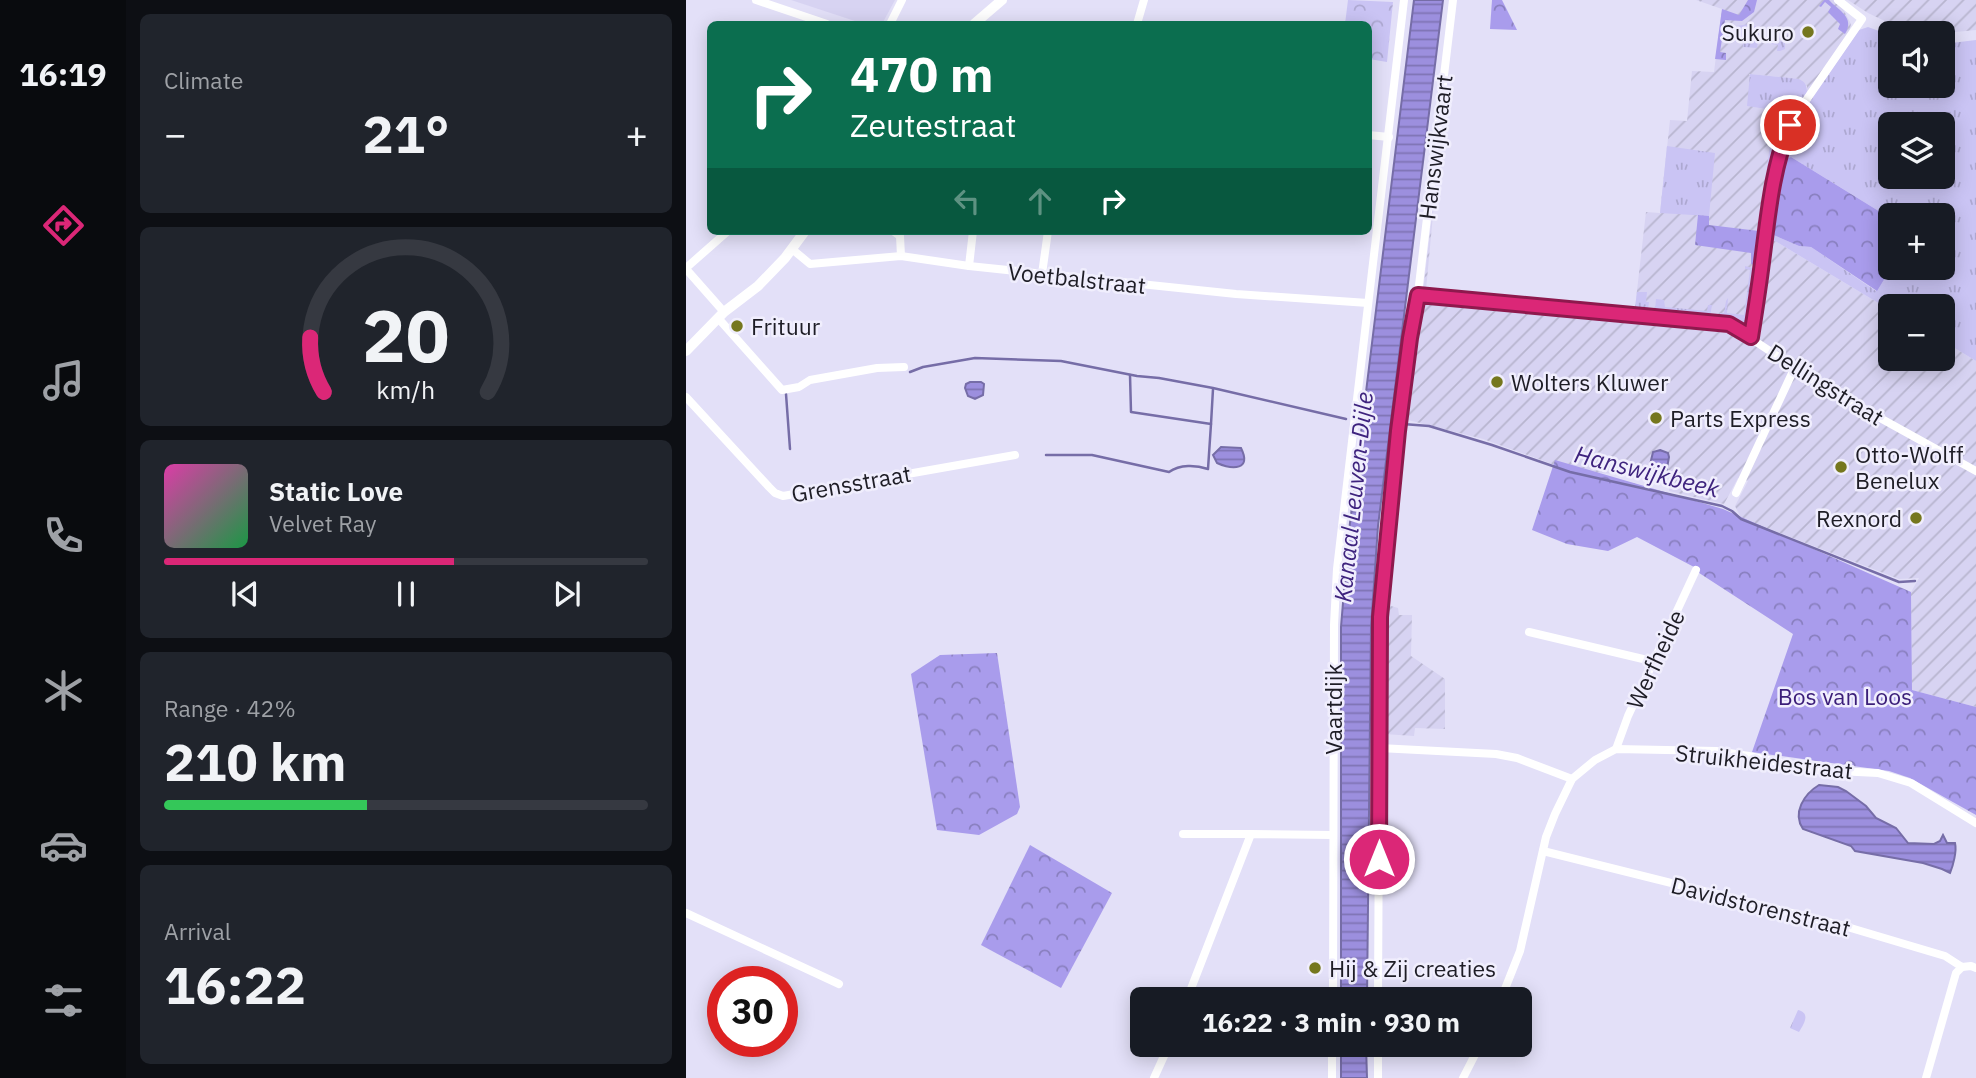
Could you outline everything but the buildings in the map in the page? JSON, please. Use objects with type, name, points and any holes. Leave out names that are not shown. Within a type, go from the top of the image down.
[{"type":"street","points":[[756,0],[818,21]]},
{"type":"street","points":[[892,21],[902,0]]},
{"type":"street","points":[[978,21],[1002,0]]},
{"type":"street","points":[[1138,21],[1144,0]]},
{"type":"street","name":"Vaartdijk","points":[[1333,987],[1334,625],[1337,569],[1404,0]]},
{"type":"street","name":"Hanswijkvaart","points":[[1378,987],[1382,590],[1398,431],[1418,295],[1453,0]]},
{"type":"street","points":[[1751,337],[1767,225],[1783,142],[1798,112],[1862,19],[1838,0]]},
{"type":"street","points":[[1372,135],[1389,137]]},
{"type":"street","points":[[723,235],[686,268],[755,360],[782,390],[799,387],[810,380],[877,368],[904,367]]},
{"type":"street","points":[[686,351],[721,315],[758,286],[802,235]]},
{"type":"street","points":[[899,235],[901,256]]},
{"type":"street","points":[[969,266],[973,235]]},
{"type":"street","points":[[1042,274],[1047,235]]},
{"type":"street","name":"Voetbalstraat","points":[[792,249],[810,264],[901,256],[969,266],[1236,294],[1368,303]]},
{"type":"street","name":"Dellingstraat","points":[[1418,295],[1729,324],[1824,387],[1976,471]]},
{"type":"street","points":[[1736,493],[1794,369]]},
{"type":"street","name":"Grensstraat","points":[[686,397],[769,487],[783,496],[1015,455]]},
{"type":"street","name":"Werfheide","points":[[1616,750],[1628,716],[1696,570]]},
{"type":"street","points":[[1530,632],[1653,663]]},
{"type":"street","points":[[1379,748],[1496,754],[1517,758],[1572,779]]},
{"type":"street","points":[[1506,987],[1520,951],[1552,819],[1572,779],[1595,760],[1616,750]]},
{"type":"street","name":"Struikheidestraat","points":[[1616,750],[1716,751],[1749,755],[1816,771],[1878,773],[1912,783],[1976,823]]},
{"type":"street","points":[[1183,834],[1333,835]]},
{"type":"street","points":[[1192,987],[1251,834]]},
{"type":"street","name":"Davidstorenstraat","points":[[1543,850],[1844,926],[1945,956],[1962,967],[1976,968]]},
{"type":"street","points":[[686,913],[839,984]]},
{"type":"street","points":[[1926,1078],[1956,973],[1962,967]]},
{"type":"street","points":[[1154,1078],[1164,1057]]},
{"type":"street","points":[[1332,1057],[1332,1078]]},
{"type":"street","points":[[1378,1057],[1378,1078]]},
{"type":"street","points":[[1463,1078],[1474,1057]]},
{"type":"shaded area","points":[[791,0],[895,0],[884,21],[855,21]]},
{"type":"shaded area","points":[[1414,0],[1443,0],[1378,526],[1371,627],[1367,987],[1341,987],[1341,627],[1349,531]]},
{"type":"shaded area","points":[[1696,0],[1835,0],[1851,24],[1849,33],[1807,92],[1807,86],[1799,79],[1749,74],[1774,109],[1760,241],[1770,238],[1878,303],[1878,371],[1955,371],[1955,348],[1976,361],[1976,707],[1912,690],[1911,592],[1919,578],[1899,579],[1741,518],[1735,506],[1748,481],[1738,478],[1724,504],[1669,491],[1670,475],[1590,473],[1566,469],[1483,439],[1408,420],[1437,172],[1426,290],[1635,308],[1646,212],[1660,213],[1670,120],[1687,121],[1692,71],[1714,72],[1722,9]]},
{"type":"shaded area","points":[[1848,0],[1976,0],[1976,30],[1955,32],[1955,21],[1885,21]]},
{"type":"shaded area","points":[[970,382],[984,384],[983,395],[975,399],[968,396],[965,388]]},
{"type":"shaded area","points":[[1221,447],[1241,448],[1244,455],[1242,464],[1229,467],[1217,463],[1213,455]]},
{"type":"shaded area","points":[[1660,450],[1668,453],[1669,457],[1665,479],[1651,477],[1649,469],[1653,452]]},
{"type":"shaded area","points":[[1384,604],[1398,608],[1399,615],[1412,615],[1411,656],[1445,679],[1445,729],[1415,728],[1414,736],[1384,734]]},
{"type":"shaded area","points":[[1819,785],[1838,787],[1846,791],[1866,806],[1876,818],[1896,828],[1908,843],[1934,844],[1940,841],[1943,835],[1947,843],[1955,843],[1950,873],[1923,863],[1855,851],[1851,846],[1803,829],[1799,817],[1801,804]]},
{"type":"shaded area","points":[[1341,1057],[1366,1057],[1367,1078],[1341,1078]]},
{"type":"green space","points":[[1348,0],[1393,2],[1387,62],[1372,60],[1372,21],[1345,21]]},
{"type":"green space","points":[[1492,0],[1502,0],[1517,30],[1490,29]]},
{"type":"green space","points":[[1748,0],[1757,0],[1754,12],[1742,21],[1725,20],[1720,52],[1726,53],[1726,60],[1715,59],[1722,9],[1739,15]]},
{"type":"green space","points":[[1824,0],[1829,0],[1847,19],[1848,28],[1845,34],[1838,29],[1840,24],[1828,12],[1831,7],[1825,2],[1819,6]]},
{"type":"green space","points":[[1750,24],[1763,29],[1760,34],[1778,44],[1783,39],[1785,49],[1777,51],[1778,45],[1758,42],[1757,48],[1743,47],[1743,43],[1735,42],[1736,26]]},
{"type":"green space","points":[[1868,27],[1878,31],[1878,98],[1955,98],[1955,43],[1976,40],[1976,361],[1955,348],[1955,294],[1878,294],[1878,303],[1770,238],[1771,234],[1799,246],[1811,247],[1876,291],[1883,280],[1955,280],[1955,203],[1878,203],[1878,211],[1791,157],[1782,161],[1789,136],[1798,118],[1859,30]]},
{"type":"green space","points":[[1750,74],[1799,79],[1807,87],[1807,92],[1782,129],[1773,168],[1767,168],[1774,110],[1747,106]]},
{"type":"green space","points":[[1667,146],[1715,153],[1709,216],[1660,213]]},
{"type":"green space","points":[[1791,157],[1878,211],[1878,280],[1884,280],[1877,291],[1811,247],[1799,246],[1771,234],[1782,161]]},
{"type":"green space","points":[[1698,215],[1709,216],[1709,225],[1759,231],[1758,265],[1751,264],[1751,253],[1695,245]]},
{"type":"green space","points":[[1745,266],[1757,269],[1750,319],[1745,322],[1720,319],[1720,313],[1724,313],[1728,298],[1727,313],[1744,315],[1750,270],[1745,269]]},
{"type":"green space","points":[[1637,292],[1647,292],[1648,310],[1635,308]]},
{"type":"green space","points":[[1656,299],[1664,300],[1665,307],[1707,311],[1708,305],[1712,305],[1710,317],[1655,310]]},
{"type":"green space","name":"Bos van Loos","points":[[1555,460],[1723,509],[1911,592],[1912,690],[1976,707],[1976,815],[1910,778],[1889,771],[1752,752],[1793,634],[1693,569],[1694,567],[1637,537],[1608,551],[1567,544],[1532,530]]},
{"type":"green space","points":[[997,653],[1020,807],[1017,814],[979,835],[937,830],[911,674],[940,655]]},
{"type":"green space","points":[[1030,845],[1112,893],[1061,988],[981,945]]},
{"type":"green space","points":[[1798,1010],[1805,1016],[1799,1032],[1790,1028]]},
{"type":"waterway","name":"Hanswijkbeek","points":[[910,372],[923,367],[975,358],[1061,361],[1213,388],[1346,419]]},
{"type":"waterway","points":[[1130,375],[1131,412],[1211,424],[1213,389]]},
{"type":"waterway","name":"Hanswijkbeek","points":[[786,394],[790,449]]},
{"type":"waterway","points":[[1046,455],[1092,455],[1169,472],[1188,466],[1208,469],[1211,424]]},
{"type":"waterway","name":"Hanswijkbeek","points":[[1403,424],[1429,426],[1570,472],[1722,506],[1741,519],[1899,582],[1915,581]]},
{"type":"place","name":"Sukuro","points":[[1808,32]]},
{"type":"place","name":"Frituur","points":[[737,326]]},
{"type":"place","name":"Wolters Kluwer","points":[[1497,382]]},
{"type":"place","name":"Parts Express","points":[[1656,418]]},
{"type":"place","name":"Otto-Wolff Benelux","points":[[1841,467]]},
{"type":"place","name":"Rexnord","points":[[1916,518]]},
{"type":"place","name":"Hij & Zij creaties","points":[[1315,968]]},
{"type":"route","points":[[1379,859],[1380,617],[1398,431],[1418,295],[1729,324],[1751,337],[1777,165],[1790,125]]},
{"type":"water label","name":"Kanaal Leuven-Dijle","points":[[1353,497]]}]
